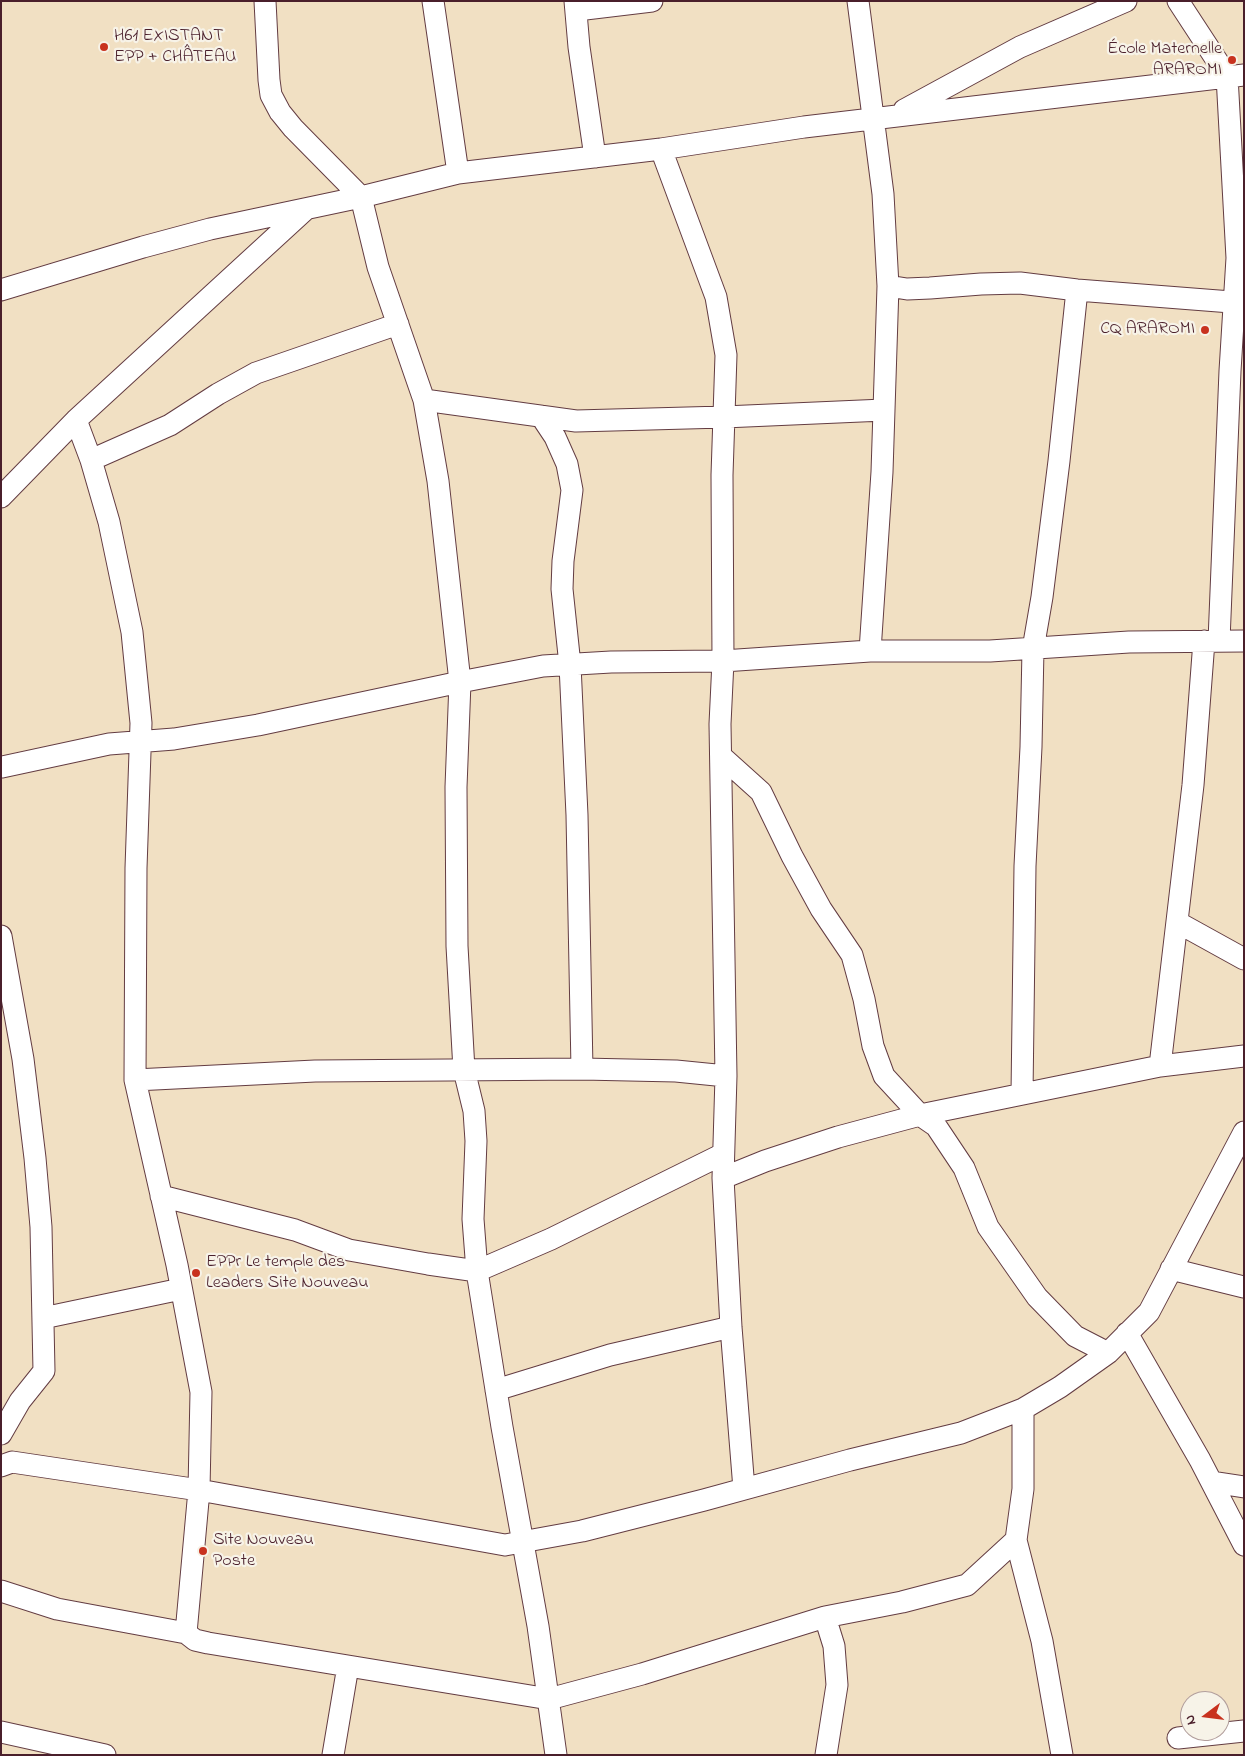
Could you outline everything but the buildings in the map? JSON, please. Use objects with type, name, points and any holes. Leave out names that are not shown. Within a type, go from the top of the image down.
[{"type":"street","points":[[265,1],[271,95],[280,112],[293,128],[361,197],[378,268],[424,400],[438,481],[460,682],[456,787],[457,946],[464,1070],[474,1110],[476,1141],[473,1219],[477,1271],[549,1699],[556,1755]]},
{"type":"street","points":[[433,1],[458,172]]},
{"type":"street","points":[[595,157],[579,46],[576,6],[652,1]]},
{"type":"street","points":[[858,1],[883,117],[883,194],[888,286],[882,472],[870,651]]},
{"type":"street","points":[[883,117],[1020,47],[1126,1]]},
{"type":"street","points":[[1160,1066],[1212,641],[1230,371],[1239,302],[1235,75],[1178,1]]},
{"type":"street","points":[[1,290],[143,246],[210,229],[361,197],[458,172],[661,149],[804,126],[1235,75]]},
{"type":"street","points":[[661,149],[716,297],[726,355],[722,475],[723,661],[720,756],[726,1076],[723,1178],[731,1327],[744,1489]]},
{"type":"street","points":[[1,497],[76,420],[307,209]]},
{"type":"street","points":[[888,286],[907,289],[1020,283],[1077,290],[1239,302]]},
{"type":"street","points":[[1022,1094],[1025,866],[1031,748],[1033,649],[1042,597],[1059,461],[1077,290]]},
{"type":"street","points":[[91,460],[170,424],[256,373],[398,324]]},
{"type":"street","points":[[424,400],[576,421],[884,410]]},
{"type":"street","points":[[541,416],[555,437],[567,464],[572,490],[563,561],[562,589],[570,665],[577,815],[582,1069]]},
{"type":"street","points":[[76,420],[91,460],[109,522],[132,632],[141,724],[136,868],[135,1080],[182,1289],[200,1392],[199,1490],[186,1633]]},
{"type":"street","points":[[2,768],[109,744],[201,735],[258,726],[543,666],[611,662],[723,661],[870,651],[990,651],[1129,642],[1244,641]]},
{"type":"street","points":[[720,756],[762,792],[792,856],[817,902],[852,955],[864,999],[873,1046],[884,1076],[920,1115],[936,1126],[964,1168],[988,1227],[1037,1297],[1074,1336],[1108,1353]]},
{"type":"street","points":[[1177,922],[1244,959]]},
{"type":"street","points":[[1,936],[23,1059],[36,1158],[41,1227],[44,1370],[20,1400],[1,1434]]},
{"type":"street","points":[[723,1178],[765,1161],[829,1140],[920,1115],[1160,1066],[1244,1056]]},
{"type":"street","points":[[135,1080],[315,1071],[582,1069],[659,1070],[726,1076]]},
{"type":"street","points":[[1,1466],[12,1462],[199,1490],[505,1545],[582,1531],[961,1433],[1023,1409],[1060,1387],[1108,1353],[1149,1312],[1244,1132]]},
{"type":"street","points":[[161,1196],[296,1230],[349,1250],[477,1271],[551,1239],[723,1154]]},
{"type":"street","points":[[1171,1269],[1244,1287]]},
{"type":"street","points":[[43,1318],[182,1289]]},
{"type":"street","points":[[496,1390],[610,1355],[731,1327]]},
{"type":"street","points":[[1128,1333],[1212,1482],[1244,1545]]},
{"type":"street","points":[[1023,1409],[1023,1489],[1016,1540],[1042,1641],[1062,1755]]},
{"type":"street","points":[[1212,1482],[1244,1487]]},
{"type":"street","points":[[1,1591],[57,1609],[186,1633],[195,1640],[208,1643],[549,1699],[642,1674],[825,1617],[902,1602],[967,1585],[1016,1540]]},
{"type":"street","points":[[825,1617],[834,1646],[837,1684],[826,1755]]},
{"type":"street","points":[[333,1755],[348,1666]]},
{"type":"street","points":[[1,1732],[105,1755]]},
{"type":"street","points":[[1178,1738],[1244,1732]]},
{"type":"place","name":"H61 EXISTANT EPP + CHÂTEAU","points":[[104,47]]},
{"type":"place","name":"École Maternelle ARAROMI","points":[[1232,60]]},
{"type":"place","name":"CQ ARAROMI","points":[[1205,330]]},
{"type":"place","name":"EPPr Le temple des Leaders Site Nouveau","points":[[196,1273]]},
{"type":"place","name":"Site Nouveau Poste","points":[[203,1551]]}]
